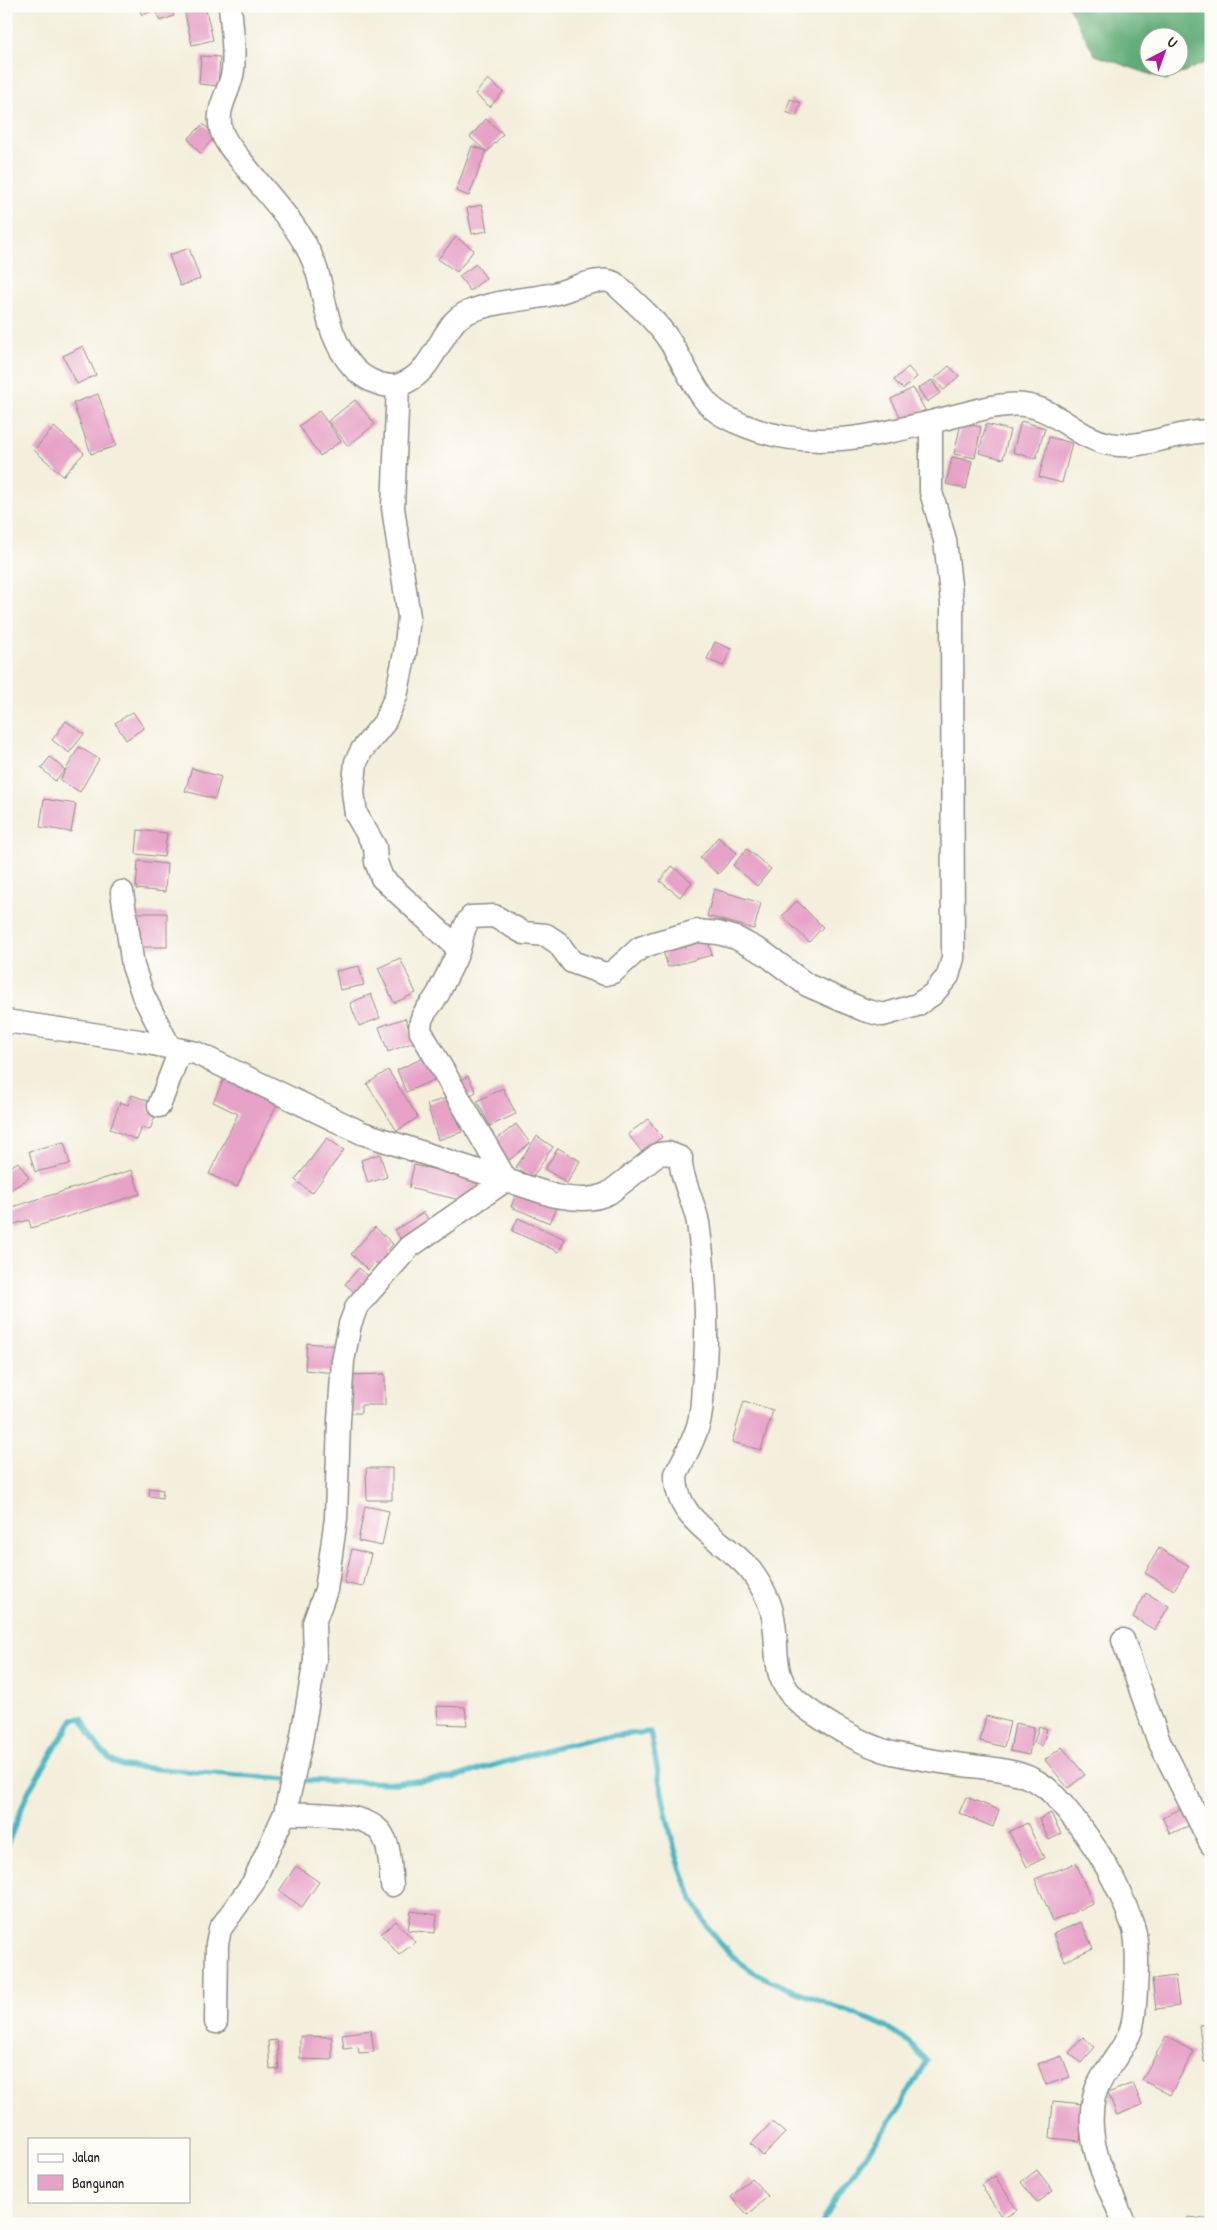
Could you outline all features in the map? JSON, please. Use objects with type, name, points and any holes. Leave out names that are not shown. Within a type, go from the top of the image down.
[{"type":"street","points":[[230,6],[233,38],[233,72],[221,105],[219,123],[221,131],[240,160],[306,245],[316,267],[325,312],[334,340],[343,355],[354,369],[376,383],[398,385],[411,379],[437,351],[455,322],[472,310],[550,295],[606,280],[614,283],[668,338],[704,399],[718,412],[737,423],[766,434],[784,438],[827,441],[870,437],[1005,405],[1023,404],[1037,406],[1092,438],[1111,444],[1129,445],[1171,436],[1211,431]]},
{"type":"street","points":[[398,385],[393,508],[408,617],[405,653],[396,696],[384,723],[362,750],[356,762],[353,792],[356,814],[374,847],[376,862],[382,878],[459,949]]},
{"type":"street","points":[[506,1180],[421,1032],[419,1025],[422,1015],[436,997],[459,949],[461,934],[471,917],[494,916],[524,933],[546,935],[558,944],[572,962],[606,974],[613,972],[633,953],[647,946],[697,931],[718,933],[736,938],[764,953],[807,984],[864,1010],[883,1015],[917,1005],[933,994],[948,976],[953,958],[952,603],[945,540],[931,492],[930,422]]},
{"type":"street","points":[[122,892],[133,966],[143,995],[175,1049],[159,1106]]},
{"type":"street","points":[[6,1021],[196,1053],[362,1133],[506,1180],[575,1200],[600,1197],[609,1193],[659,1154],[668,1154],[681,1158],[680,1165],[684,1172],[685,1183],[696,1207],[704,1272],[707,1349],[699,1422],[676,1474],[676,1484],[682,1504],[689,1516],[732,1552],[752,1573],[772,1612],[779,1678],[787,1692],[802,1705],[866,1744],[891,1752],[963,1765],[1007,1770],[1032,1781],[1051,1792],[1098,1850],[1117,1885],[1135,1932],[1138,1968],[1132,2028],[1125,2045],[1094,2096],[1092,2120],[1097,2161],[1125,2224]]},
{"type":"street","points":[[216,2022],[217,1944],[220,1928],[253,1883],[285,1813],[300,1747],[315,1660],[314,1623],[326,1590],[336,1518],[343,1361],[350,1324],[357,1306],[409,1247],[506,1180]]},
{"type":"street","points":[[1123,1640],[1158,1739],[1211,1844]]},
{"type":"street","points":[[285,1813],[355,1817],[370,1822],[383,1836],[392,1885]]},
{"type":"green space","points":[[1068,6],[1211,6],[1211,60],[1190,69],[1190,28],[1140,28],[1140,71],[1095,55]]},
{"type":"building","points":[[138,6],[170,6],[174,16],[160,21],[155,10],[142,15]]},
{"type":"building","points":[[205,6],[213,40],[192,45],[184,9]]},
{"type":"building","points":[[201,56],[220,57],[218,86],[199,84]]},
{"type":"building","points":[[488,79],[503,92],[490,107],[475,94]]},
{"type":"building","points":[[790,99],[801,103],[796,116],[786,112]]},
{"type":"building","points":[[486,119],[503,134],[487,152],[470,137]]},
{"type":"building","points":[[203,124],[216,136],[200,153],[188,139]]},
{"type":"building","points":[[472,146],[486,151],[469,196],[456,191]]},
{"type":"building","points":[[482,205],[487,231],[472,234],[467,208]]},
{"type":"building","points":[[456,237],[474,250],[457,272],[438,259]]},
{"type":"building","points":[[189,248],[200,279],[180,286],[169,255]]},
{"type":"building","points":[[476,264],[486,278],[470,291],[459,276]]},
{"type":"building","points":[[83,346],[96,375],[77,384],[63,356]]},
{"type":"building","points":[[949,366],[959,376],[944,390],[934,379]]},
{"type":"building","points":[[908,367],[917,377],[903,389],[894,380]]},
{"type":"building","points":[[932,380],[940,393],[927,402],[918,388]]},
{"type":"building","points":[[913,388],[925,410],[903,422],[891,399]]},
{"type":"building","points":[[98,394],[116,446],[91,454],[73,403]]},
{"type":"building","points":[[355,400],[375,424],[348,446],[328,421]]},
{"type":"building","points":[[319,411],[341,441],[320,456],[299,426]]},
{"type":"building","points":[[1021,421],[1045,428],[1036,459],[1013,452]]},
{"type":"building","points":[[961,423],[981,427],[975,458],[954,454]]},
{"type":"building","points":[[986,424],[1010,430],[1003,459],[979,453]]},
{"type":"building","points":[[54,427],[84,453],[63,476],[34,450]]},
{"type":"building","points":[[1049,437],[1072,443],[1062,483],[1039,477]]},
{"type":"building","points":[[952,457],[972,461],[966,489],[946,484]]},
{"type":"building","points":[[715,642],[731,649],[723,666],[707,659]]},
{"type":"building","points":[[133,712],[144,728],[126,740],[115,723]]},
{"type":"building","points":[[66,721],[84,734],[69,753],[52,740]]},
{"type":"building","points":[[79,747],[99,759],[80,792],[60,780]]},
{"type":"building","points":[[50,757],[65,770],[55,781],[41,768]]},
{"type":"building","points":[[192,768],[221,777],[215,799],[185,791]]},
{"type":"building","points":[[44,799],[76,804],[71,832],[40,827]]},
{"type":"building","points":[[138,830],[167,833],[164,857],[136,854]]},
{"type":"building","points":[[718,837],[737,853],[718,874],[700,858]]},
{"type":"building","points":[[747,849],[771,869],[757,886],[733,865]]},
{"type":"building","points":[[138,861],[167,864],[165,892],[136,889]]},
{"type":"building","points":[[672,866],[692,882],[680,897],[660,881]]},
{"type":"building","points":[[714,889],[761,903],[754,929],[707,916]]},
{"type":"building","points":[[797,901],[823,927],[809,942],[782,916]]},
{"type":"building","points":[[136,913],[167,913],[167,947],[136,947]]},
{"type":"building","points":[[707,938],[712,955],[668,967],[663,951]]},
{"type":"building","points":[[400,958],[416,993],[394,1003],[378,968]]},
{"type":"building","points":[[359,966],[364,985],[340,990],[336,971]]},
{"type":"building","points":[[371,994],[380,1018],[359,1026],[350,1003]]},
{"type":"building","points":[[405,1018],[414,1042],[388,1052],[379,1027]]},
{"type":"building","points":[[428,1056],[438,1078],[406,1092],[397,1070]]},
{"type":"building","points":[[388,1070],[418,1117],[397,1131],[367,1084]]},
{"type":"building","points":[[468,1076],[476,1092],[464,1099],[456,1083]]},
{"type":"building","points":[[225,1077],[278,1102],[237,1187],[209,1174],[238,1114],[213,1102]]},
{"type":"building","points":[[503,1088],[516,1114],[490,1126],[477,1101]]},
{"type":"building","points":[[132,1095],[151,1102],[148,1110],[156,1113],[150,1130],[142,1127],[137,1140],[110,1129],[120,1102],[128,1105]]},
{"type":"building","points":[[450,1097],[462,1132],[438,1140],[427,1104]]},
{"type":"building","points":[[648,1119],[662,1137],[642,1152],[628,1134]]},
{"type":"building","points":[[516,1124],[530,1143],[507,1162],[492,1143]]},
{"type":"building","points":[[537,1136],[553,1147],[532,1178],[516,1167]]},
{"type":"building","points":[[327,1138],[344,1150],[312,1193],[295,1180]]},
{"type":"building","points":[[64,1142],[70,1164],[35,1172],[29,1151]]},
{"type":"building","points":[[558,1148],[580,1161],[567,1183],[545,1169]]},
{"type":"building","points":[[380,1154],[387,1177],[368,1183],[361,1160]]},
{"type":"building","points":[[18,1162],[29,1178],[6,1193],[6,1170]]},
{"type":"building","points":[[414,1165],[478,1179],[473,1203],[409,1188]]},
{"type":"building","points":[[132,1170],[140,1194],[31,1228],[29,1220],[11,1225],[6,1209]]},
{"type":"building","points":[[518,1188],[558,1205],[550,1223],[511,1207]]},
{"type":"building","points":[[424,1212],[433,1228],[404,1245],[395,1230]]},
{"type":"building","points":[[518,1218],[565,1239],[559,1252],[512,1231]]},
{"type":"building","points":[[375,1227],[393,1244],[388,1250],[393,1255],[382,1267],[375,1262],[368,1270],[351,1254]]},
{"type":"building","points":[[359,1268],[373,1280],[358,1296],[345,1284]]},
{"type":"building","points":[[307,1343],[338,1346],[336,1373],[305,1370]]},
{"type":"building","points":[[385,1374],[385,1405],[361,1405],[361,1413],[347,1413],[346,1375]]},
{"type":"building","points":[[744,1401],[773,1410],[761,1450],[732,1442]]},
{"type":"building","points":[[366,1468],[392,1468],[392,1500],[367,1500]]},
{"type":"building","points":[[150,1488],[163,1490],[162,1498],[149,1496]]},
{"type":"building","points":[[365,1506],[389,1511],[382,1546],[358,1541]]},
{"type":"building","points":[[1159,1548],[1189,1566],[1174,1590],[1145,1573]]},
{"type":"building","points":[[352,1549],[371,1554],[363,1587],[344,1583]]},
{"type":"building","points":[[1146,1593],[1169,1606],[1155,1630],[1133,1617]]},
{"type":"building","points":[[437,1706],[465,1707],[467,1725],[438,1724]]},
{"type":"building","points":[[986,1716],[1010,1722],[1004,1747],[980,1741]]},
{"type":"building","points":[[1015,1723],[1034,1727],[1029,1755],[1010,1751]]},
{"type":"building","points":[[1039,1726],[1047,1729],[1042,1746],[1034,1743]]},
{"type":"building","points":[[1062,1747],[1085,1775],[1068,1788],[1045,1760]]},
{"type":"building","points":[[966,1797],[999,1810],[993,1827],[959,1813]]},
{"type":"building","points":[[1186,1807],[1193,1824],[1170,1834],[1162,1817]]},
{"type":"building","points":[[1051,1813],[1061,1834],[1049,1840],[1039,1819]]},
{"type":"building","points":[[1027,1823],[1044,1858],[1027,1867],[1009,1832]]},
{"type":"building","points":[[1076,1863],[1093,1904],[1053,1921],[1035,1879]]},
{"type":"building","points":[[296,1866],[319,1882],[302,1907],[279,1891]]},
{"type":"building","points":[[411,1911],[437,1915],[435,1933],[408,1930]]},
{"type":"building","points":[[396,1921],[415,1942],[399,1955],[381,1934]]},
{"type":"building","points":[[1081,1922],[1093,1948],[1065,1961],[1053,1934]]},
{"type":"building","points":[[1175,1976],[1179,2006],[1156,2009],[1152,1979]]},
{"type":"building","points":[[1211,2024],[1211,2061],[1204,2062],[1199,2025]]},
{"type":"building","points":[[371,2030],[374,2052],[359,2053],[358,2047],[344,2049],[342,2034]]},
{"type":"building","points":[[300,2036],[332,2037],[332,2060],[300,2059]]},
{"type":"building","points":[[1166,2036],[1194,2052],[1170,2095],[1142,2080]]},
{"type":"building","points":[[1083,2037],[1095,2047],[1081,2063],[1069,2053]]},
{"type":"building","points":[[277,2040],[279,2069],[270,2070],[268,2041]]},
{"type":"building","points":[[1062,2056],[1070,2077],[1046,2085],[1038,2064]]},
{"type":"building","points":[[1133,2083],[1142,2105],[1117,2115],[1108,2093]]},
{"type":"building","points":[[1053,2101],[1083,2104],[1080,2141],[1050,2138]]},
{"type":"building","points":[[772,2122],[785,2133],[763,2156],[751,2144]]},
{"type":"building","points":[[1037,2170],[1053,2191],[1037,2203],[1021,2182]]},
{"type":"building","points":[[995,2176],[1017,2210],[1003,2219],[981,2185]]},
{"type":"building","points":[[751,2178],[768,2196],[748,2215],[731,2197]]},
{"type":"building","points":[[1188,2217],[1211,2220],[1211,2224],[1188,2224]]},
{"type":"waterway","points":[[6,1848],[28,1792],[73,1719],[82,1718],[93,1739],[103,1752],[122,1766],[288,1779]]},
{"type":"waterway","points":[[297,1780],[395,1783],[452,1778],[548,1749],[600,1737],[650,1732],[671,1835],[681,1870],[694,1902],[712,1932],[734,1958],[763,1977],[881,2024],[905,2039],[926,2061],[898,2110],[836,2197],[822,2224]]}]
